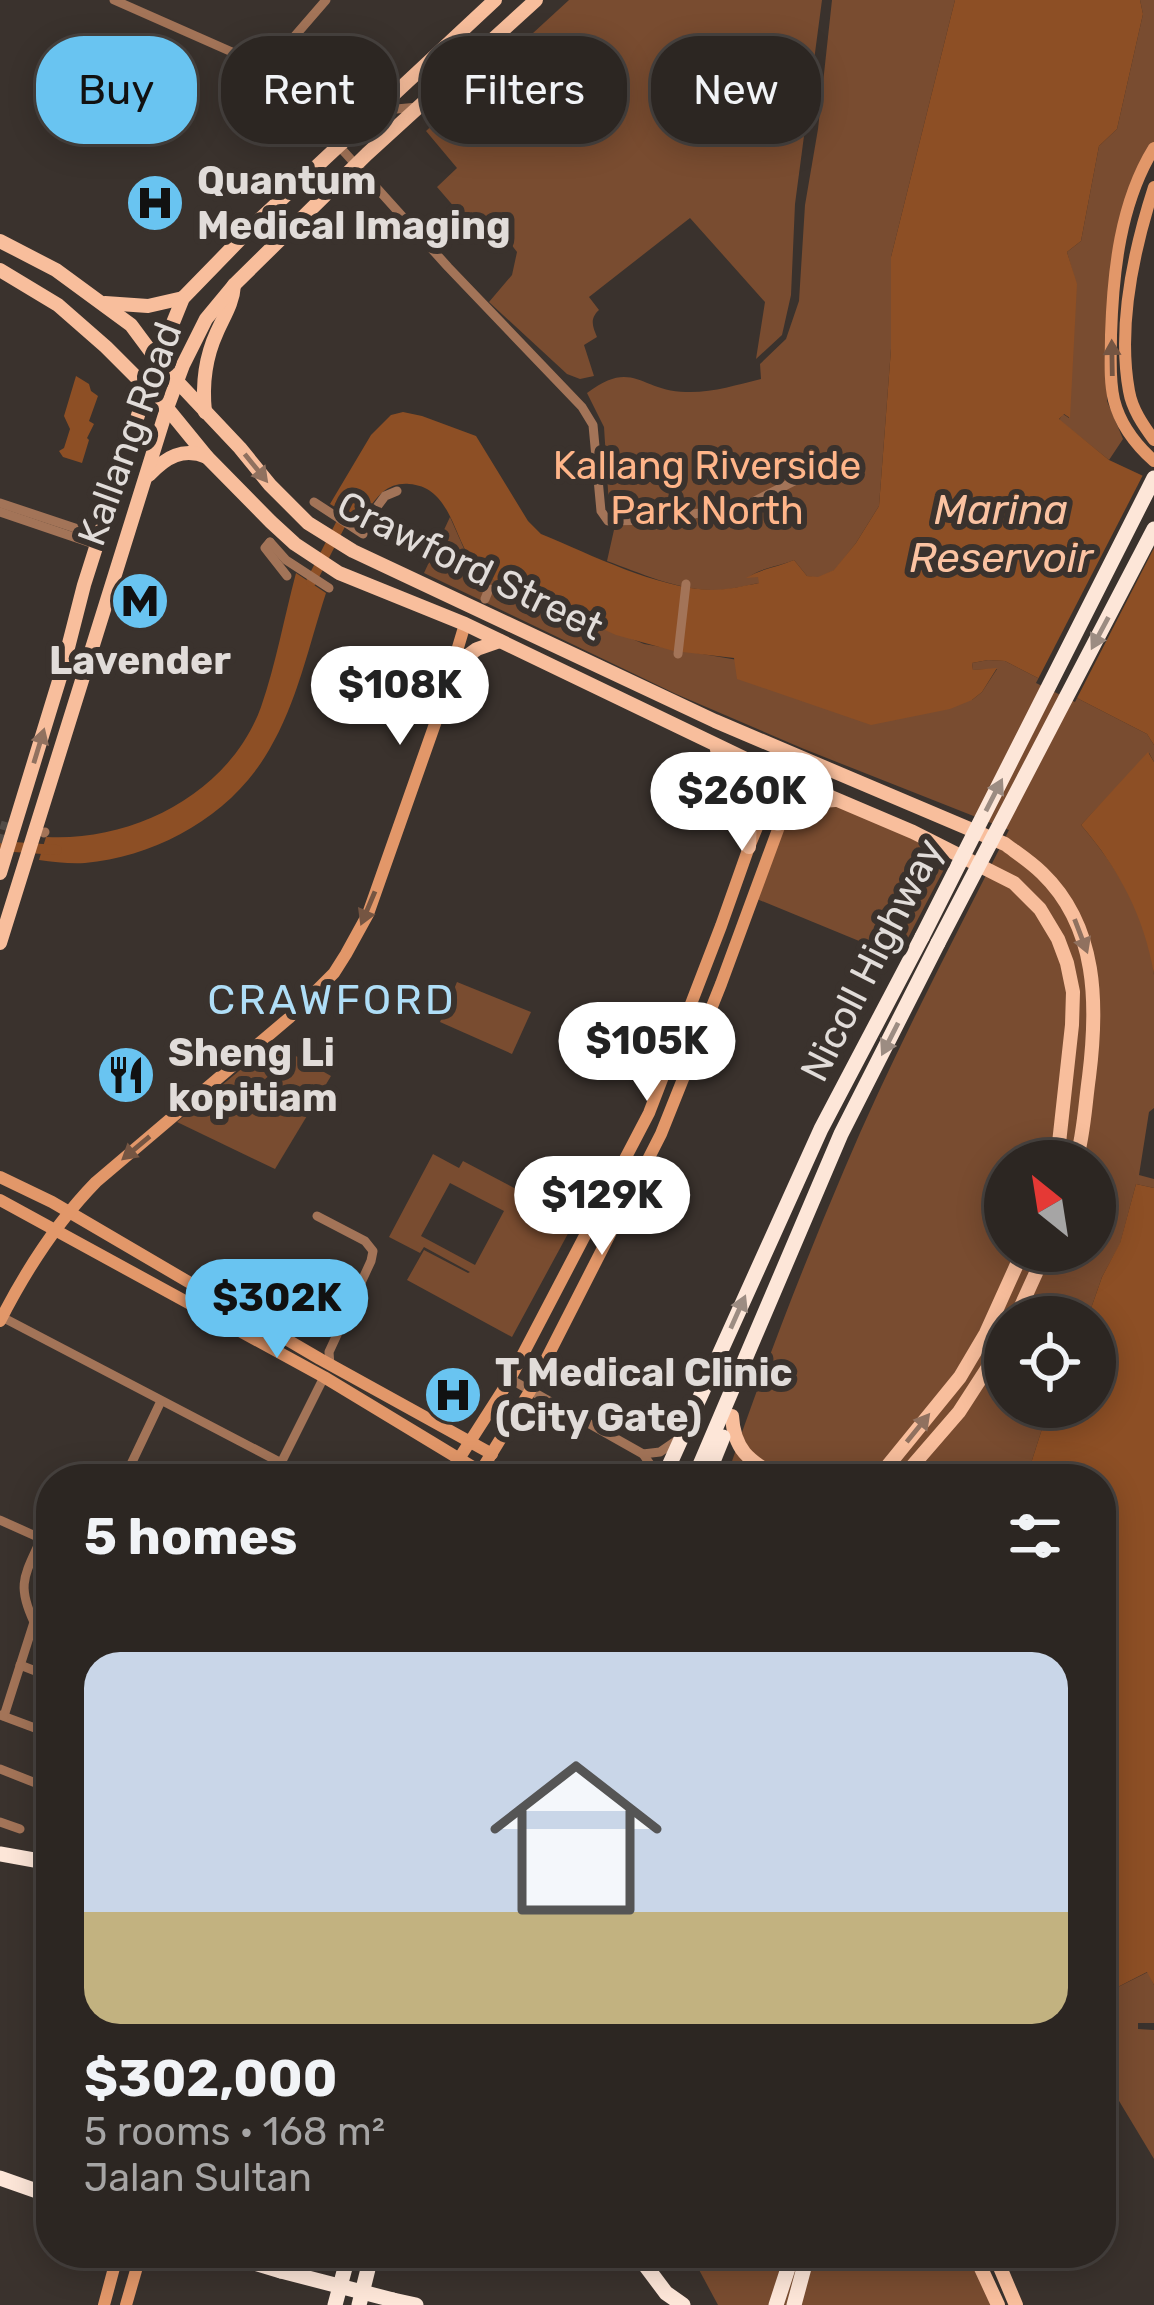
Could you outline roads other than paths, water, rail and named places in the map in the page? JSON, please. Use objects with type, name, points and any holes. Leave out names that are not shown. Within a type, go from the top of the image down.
[{"type":"highway","name":"Nicoll Highway","points":[[700,1464],[841,1134],[930,940],[1154,478]]},
{"type":"highway","name":"Nicoll Highway","points":[[667,1464],[821,1129],[1154,530]]},
{"type":"highway","points":[[714,1464],[772,1292]]},
{"type":"highway","points":[[0,1854],[36,1860]]},
{"type":"highway","points":[[0,2178],[36,2191]]},
{"type":"highway","points":[[270,2268],[416,2305]]},
{"type":"highway","points":[[335,2305],[345,2268]]},
{"type":"highway","points":[[359,2305],[369,2268]]},
{"type":"highway","points":[[647,2268],[682,2305]]},
{"type":"highway","points":[[776,2305],[789,2268]]},
{"type":"highway","points":[[794,2305],[804,2268]]},
{"type":"main road","name":"Kallang Road","points":[[397,91],[495,0]]},
{"type":"main road","name":"Kallang Road","points":[[0,944],[42,830],[166,408],[206,319],[356,164],[536,0]]},
{"type":"main road","name":"Kallang Road","points":[[1,869],[98,540],[147,387],[183,298],[338,145]]},
{"type":"main road","points":[[1154,148],[1134,193],[1115,265],[1111,368],[1114,402],[1128,433],[1154,461]]},
{"type":"main road","points":[[1154,187],[1132,262],[1127,314],[1129,393],[1154,440]]},
{"type":"main road","name":"Crawford Street","points":[[0,241],[56,270],[131,325],[270,485],[308,523],[356,553],[673,702],[1005,844],[1042,872],[1080,928],[1094,990],[1093,1044],[1079,1140]]},
{"type":"main road","name":"Crawford Street","points":[[0,270],[58,305],[147,387],[207,457],[295,544],[339,573],[465,624],[1014,883],[1040,910],[1067,963],[1072,1025],[1059,1140]]},
{"type":"main road","points":[[206,412],[202,386],[208,354],[229,310],[235,284]]},
{"type":"main road","points":[[102,303],[148,306],[183,298]]},
{"type":"main road","points":[[141,488],[149,474],[171,457],[189,452],[207,457]]},
{"type":"main road","points":[[1,1318],[68,1211],[290,1018],[334,973],[368,914],[466,616],[459,607],[389,576],[356,553]]},
{"type":"main road","points":[[452,667],[500,641]]},
{"type":"main road","points":[[710,742],[748,794],[751,842]]},
{"type":"main road","points":[[486,1464],[546,1360],[661,1134],[773,841],[788,752]]},
{"type":"main road","points":[[456,1464],[510,1379],[649,1113],[751,842],[787,778],[804,759]]},
{"type":"main road","points":[[778,824],[809,802],[841,800]]},
{"type":"main road","points":[[751,842],[765,834],[773,841]]},
{"type":"main road","points":[[0,1177],[68,1211],[322,1368],[465,1464]]},
{"type":"main road","points":[[0,1200],[492,1454]]},
{"type":"main road","points":[[889,1464],[960,1376],[1014,1272]]},
{"type":"main road","points":[[526,1348],[534,1360],[546,1360]]},
{"type":"main road","points":[[914,1464],[959,1412],[984,1373]]},
{"type":"main road","points":[[732,1416],[739,1446],[758,1464]]},
{"type":"main road","points":[[104,2305],[114,2268]]},
{"type":"main road","points":[[126,2305],[136,2268]]},
{"type":"main road","points":[[981,2268],[998,2305]]},
{"type":"main road","points":[[1000,2268],[1016,2305]]},
{"type":"street","points":[[114,0],[221,47]]},
{"type":"street","points":[[295,36],[326,0]]},
{"type":"street","points":[[397,109],[418,107]]},
{"type":"street","points":[[338,145],[582,406],[593,425],[602,511],[608,520],[654,520],[745,506],[810,473],[814,456]]},
{"type":"street","points":[[314,502],[364,528],[385,496],[397,491]]},
{"type":"street","points":[[0,507],[98,540]]},
{"type":"street","points":[[287,576],[265,548],[269,542],[286,560],[329,588]]},
{"type":"street","points":[[678,654],[686,584]]},
{"type":"street","points":[[1,1318],[280,1463],[373,1251],[365,1241],[317,1216]]},
{"type":"street","points":[[510,1379],[643,1454],[650,1464]]},
{"type":"street","points":[[131,1464],[161,1401]]},
{"type":"street","points":[[643,1454],[668,1448],[683,1433]]},
{"type":"street","points":[[0,1520],[36,1536]]},
{"type":"street","points":[[36,1557],[25,1575],[24,1600],[34,1622],[2,1715],[36,1728]]},
{"type":"street","points":[[20,1665],[36,1671]]},
{"type":"street","points":[[0,1769],[36,1783]]},
{"type":"street","points":[[0,1822],[20,1828]]},
{"type":"water","name":"Marina Reservoir","points":[[955,0],[1140,0],[1143,14],[1117,129],[1099,146],[1081,241],[1067,252],[1077,284],[1070,418],[1064,414],[1059,419],[1109,460],[1154,481],[1154,745],[1147,734],[1005,661],[972,663],[973,670],[997,668],[972,700],[871,725],[737,679],[734,658],[674,651],[616,635],[485,576],[466,552],[446,508],[425,488],[392,486],[360,522],[330,504],[371,435],[391,415],[403,412],[476,436],[528,521],[541,534],[625,569],[712,590],[759,583],[758,577],[746,578],[794,560],[807,576],[834,570],[879,506],[891,349],[891,257]]},
{"type":"water","points":[[76,376],[98,396],[82,463],[59,451],[70,429],[64,416]]},
{"type":"water","points":[[296,573],[326,593],[279,732],[235,794],[190,828],[139,852],[85,863],[39,860],[46,837],[112,831],[144,821],[202,787],[227,764],[261,707]]},
{"type":"water","points":[[1148,752],[1154,762],[1154,974],[1128,894],[1081,825]]},
{"type":"water","points":[[1136,1184],[1154,1188],[1154,1985],[1147,1972],[1116,1988],[1116,1464],[1031,1464],[1042,1428],[1116,1428],[1116,1296],[1095,1296],[1105,1272],[1116,1272],[1116,1251]]},
{"type":"waterway","points":[[311,582],[352,502]]},
{"type":"waterway","points":[[0,846],[57,850]]},
{"type":"tunnel","points":[[0,843],[6,822]]},
{"type":"place","name":"Quantum Medical Imaging","points":[[155,203]]},
{"type":"place","name":"Lavender","points":[[140,601]]},
{"type":"place","name":"Sheng Li kopitiam","points":[[126,1075]]},
{"type":"place","name":"T Medical Clinic (City Gate)","points":[[453,1395]]},
{"type":"district","name":"CRAWFORD","points":[[332,1000]]},
{"type":"park label","name":"Kallang Riverside Park North","points":[[707,488]]}]
